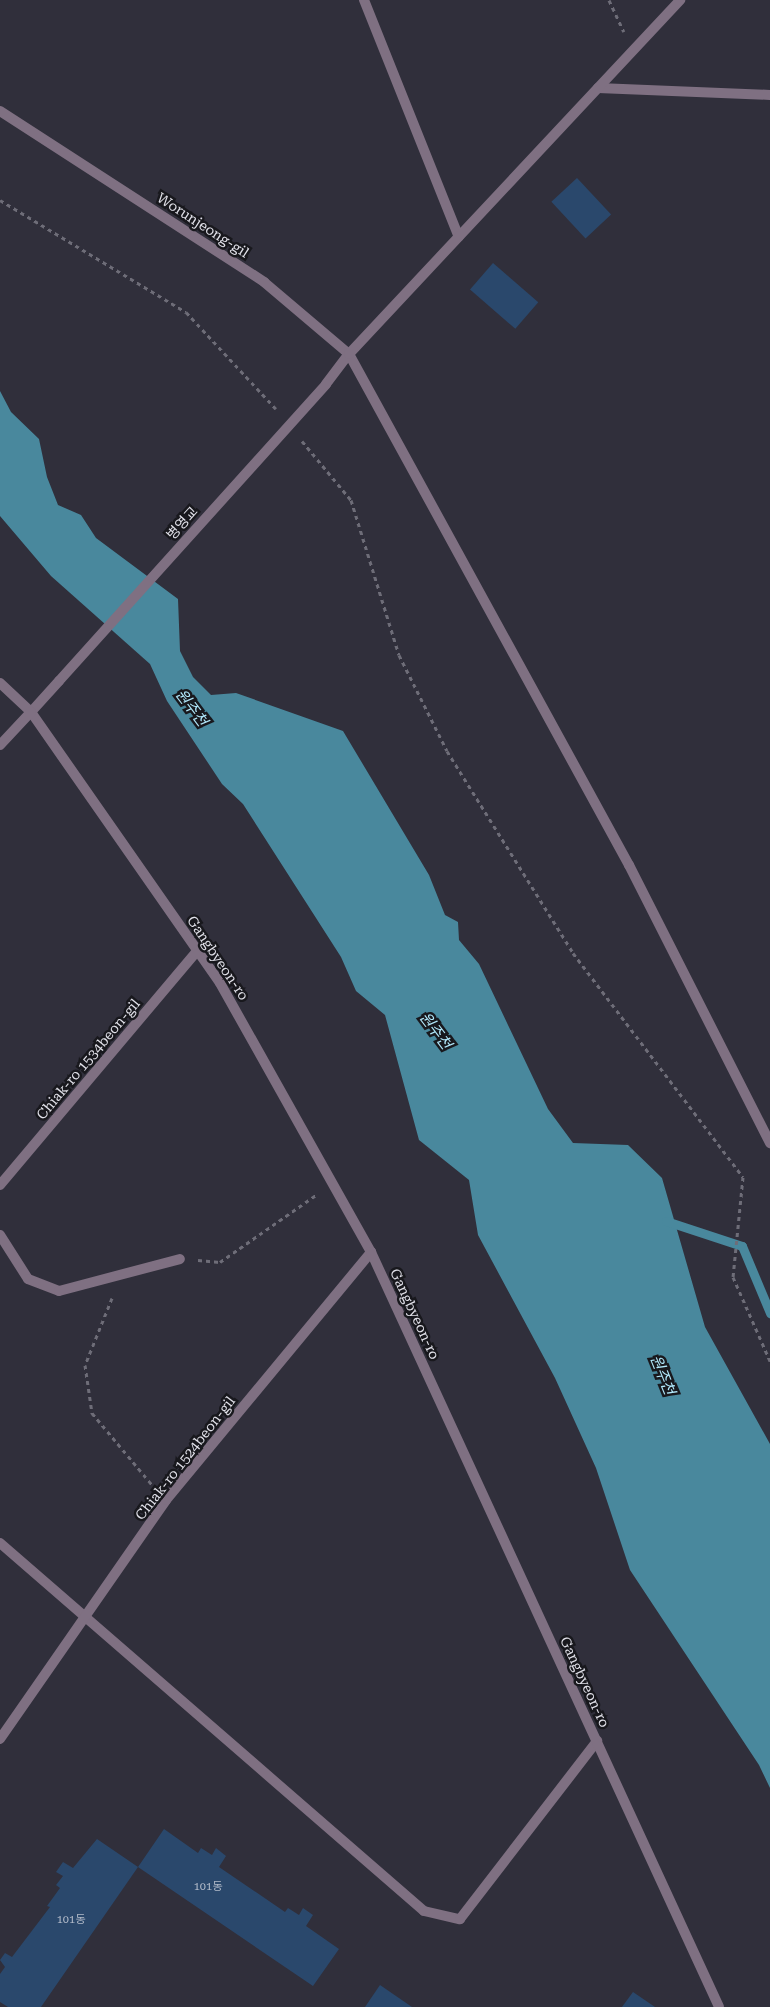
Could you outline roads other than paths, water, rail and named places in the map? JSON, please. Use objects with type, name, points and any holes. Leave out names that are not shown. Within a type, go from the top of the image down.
[{"type":"street","points":[[364,0],[459,237]]},
{"type":"street","points":[[680,0],[349,354],[629,865],[770,1142]]},
{"type":"street","points":[[598,88],[770,95]]},
{"type":"street","name":"Worunjeong-gil","points":[[0,111],[264,282],[349,354]]},
{"type":"street","name":"병영교","points":[[31,712],[326,384],[349,354]]},
{"type":"street","name":"Gangbyeon-ro","points":[[0,683],[31,712],[220,983],[371,1252],[718,2007]]},
{"type":"street","points":[[0,745],[31,712]]},
{"type":"street","name":"Chiak-ro 1534beon-gil","points":[[0,1185],[197,951]]},
{"type":"street","points":[[0,1235],[28,1278],[59,1291],[180,1259]]},
{"type":"street","name":"Chiak-ro 1524beon-gil","points":[[0,1739],[86,1619],[166,1500],[371,1252]]},
{"type":"street","points":[[0,1543],[424,1911],[460,1919],[597,1742]]},
{"type":"water","name":"원주천","points":[[0,391],[11,412],[39,439],[47,477],[58,505],[81,515],[96,538],[178,599],[180,651],[193,677],[211,695],[236,693],[343,731],[429,875],[445,915],[458,922],[459,940],[479,964],[548,1109],[573,1143],[628,1145],[662,1178],[705,1327],[770,1444],[770,1788],[759,1765],[630,1570],[596,1468],[555,1378],[478,1235],[469,1180],[419,1140],[385,1015],[356,991],[341,957],[243,804],[222,784],[167,701],[150,664],[51,576],[0,516]]},
{"type":"waterway","points":[[666,1221],[742,1246],[770,1313]]}]
